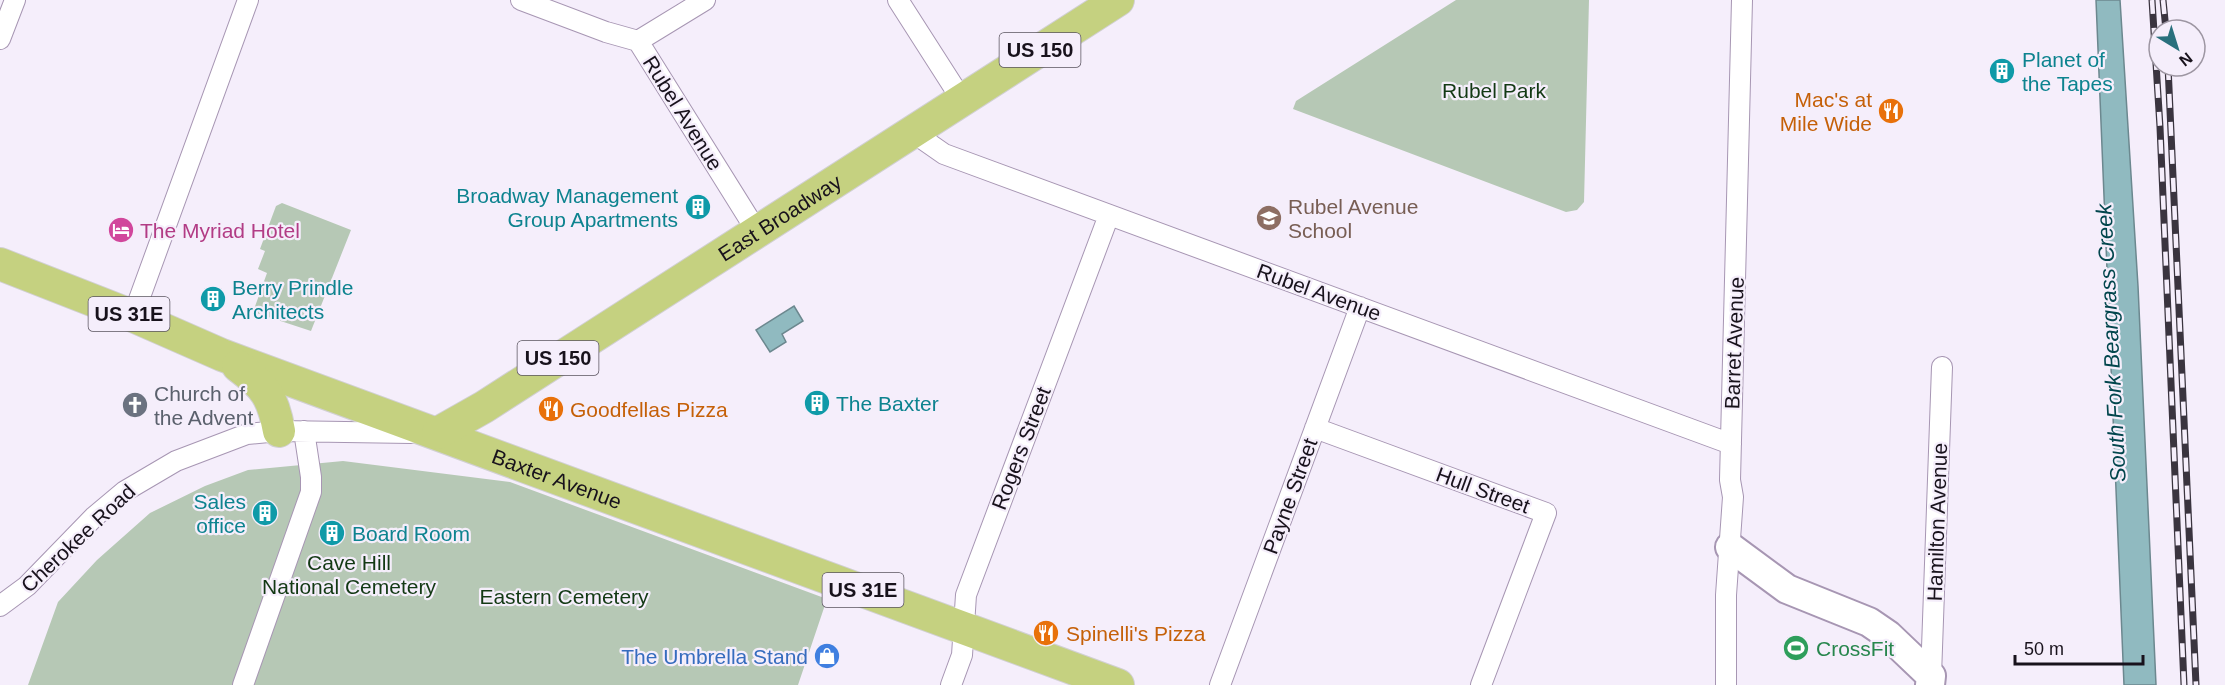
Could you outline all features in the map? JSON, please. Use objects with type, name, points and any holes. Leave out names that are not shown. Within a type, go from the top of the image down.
[{"type":"main road","name":"East Broadway","points":[[438,433],[484,407],[756,230],[1118,0]]},
{"type":"main road","name":"Baxter Avenue","points":[[0,264],[133,316],[222,355],[1118,685]]},
{"type":"main road","points":[[222,355],[260,383],[291,431]]},
{"type":"main road","points":[[1730,546],[1787,589],[1869,622],[1888,635],[1930,680]]},
{"type":"street","points":[[0,39],[15,0]]},
{"type":"street","points":[[133,316],[248,0]]},
{"type":"street","name":"Rubel Avenue","points":[[521,0],[552,5],[638,41],[756,230]]},
{"type":"street","points":[[638,41],[705,0]]},
{"type":"street","points":[[898,0],[962,100]]},
{"type":"street","name":"Barret Avenue","points":[[1726,685],[1726,595],[1733,497],[1730,480],[1742,0]]},
{"type":"street","name":"Rubel Avenue","points":[[911,131],[944,154],[1731,444]]},
{"type":"street","name":"Rogers Street","points":[[951,685],[962,655],[966,595],[1109,214]]},
{"type":"street","name":"Payne Street","points":[[1220,685],[1360,307]]},
{"type":"street","name":"Hamilton Avenue","points":[[1930,680],[1942,368]]},
{"type":"street","name":"Hull Street","points":[[1315,428],[1546,513],[1480,685]]},
{"type":"street","points":[[243,685],[311,492],[311,477],[291,431]]},
{"type":"street","name":"Cherokee Road","points":[[0,606],[27,586],[94,517],[146,478],[176,461],[239,437],[291,431],[438,433]]},
{"type":"green space","name":"Rubel Park","points":[[1456,0],[1589,0],[1584,202],[1577,210],[1566,212],[1293,109],[1296,101]]},
{"type":"green space","points":[[282,203],[351,230],[311,331],[253,312],[267,273],[258,269],[265,251],[260,249],[276,206]]},
{"type":"green space","name":"Cave Hill National Cemetery","points":[[343,461],[510,482],[827,599],[798,685],[28,685],[58,602],[97,560],[150,513],[205,486],[248,470]]},
{"type":"water","name":"South Fork Beargrass Creek","points":[[2096,0],[2120,0],[2138,286],[2156,685],[2124,685]]},
{"type":"water","points":[[794,306],[803,321],[782,334],[786,342],[770,352],[756,330]]},
{"type":"railway","points":[[2152,0],[2160,127],[2184,685]]},
{"type":"railway","points":[[2163,0],[2165,18]]},
{"type":"railway","points":[[2169,78],[2196,685]]},
{"type":"place","name":"Planet of the Tapes","points":[[2002,71]]},
{"type":"place","name":"Mac's at Mile Wide","points":[[1891,111]]},
{"type":"place","name":"Broadway Management Group Apartments","points":[[698,207]]},
{"type":"place","name":"Rubel Avenue School","points":[[1269,218]]},
{"type":"place","name":"The Myriad Hotel","points":[[121,230]]},
{"type":"place","name":"Berry Prindle Architects","points":[[213,299]]},
{"type":"place","name":"The Baxter","points":[[817,403]]},
{"type":"place","name":"Church of the Advent","points":[[135,405]]},
{"type":"place","name":"Goodfellas Pizza","points":[[551,409]]},
{"type":"place","name":"Sales office","points":[[265,513]]},
{"type":"place","name":"Board Room","points":[[332,533]]},
{"type":"place","name":"Spinelli's Pizza","points":[[1046,633]]},
{"type":"place","name":"CrossFit","points":[[1796,648]]},
{"type":"place","name":"The Umbrella Stand","points":[[827,656]]},
{"type":"park label","name":"Eastern Cemetery","points":[[564,596]]}]
